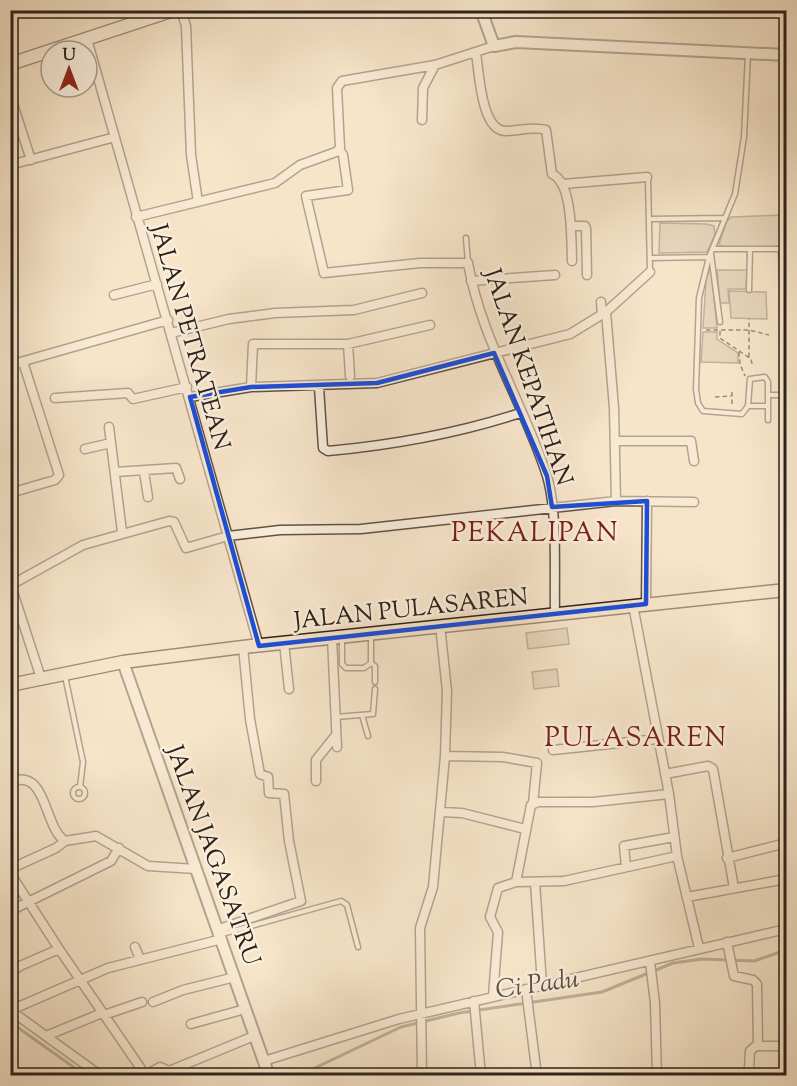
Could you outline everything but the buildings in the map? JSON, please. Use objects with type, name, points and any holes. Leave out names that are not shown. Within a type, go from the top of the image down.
[{"type":"main road","points":[[87,39],[142,16],[174,10]]},
{"type":"main road","points":[[10,64],[39,55]]},
{"type":"main road","name":"JALAN PULASAREN","points":[[10,685],[123,662],[243,647],[786,590]]},
{"type":"street","points":[[181,10],[186,26],[191,155],[198,202]]},
{"type":"street","points":[[481,10],[494,46]]},
{"type":"street","points":[[468,262],[411,264],[324,273],[306,196],[348,190],[343,156],[339,149],[339,84],[435,65],[494,46],[516,42],[786,55]]},
{"type":"street","points":[[476,53],[483,101],[492,123],[503,131],[546,129],[552,174],[560,177],[564,184],[571,226],[572,261]]},
{"type":"street","points":[[422,120],[423,88],[435,65]]},
{"type":"street","name":"JALAN PETRATEAN","points":[[99,81],[259,646]]},
{"type":"street","points":[[10,95],[31,160]]},
{"type":"street","points":[[10,165],[115,137]]},
{"type":"street","points":[[136,217],[275,183],[300,165],[339,149]]},
{"type":"street","points":[[564,184],[647,177]]},
{"type":"street","points":[[571,226],[585,226],[586,228],[587,276]]},
{"type":"street","name":"JALAN KEPATIHAN","points":[[468,262],[471,281],[494,353],[547,476],[552,507],[555,613]]},
{"type":"street","points":[[190,397],[251,387],[319,387],[377,383],[570,334],[604,313],[650,272]]},
{"type":"street","points":[[471,281],[555,275]]},
{"type":"street","points":[[114,295],[157,284]]},
{"type":"street","points":[[171,333],[229,319],[275,312],[354,310],[422,293]]},
{"type":"street","points":[[600,302],[604,313],[615,441],[616,501]]},
{"type":"street","points":[[10,365],[168,320]]},
{"type":"street","points":[[251,387],[253,344],[348,344],[430,325]]},
{"type":"street","points":[[348,344],[350,376]]},
{"type":"street","points":[[10,493],[55,480],[59,475],[23,362]]},
{"type":"street","points":[[55,398],[128,393],[133,399],[187,387]]},
{"type":"street","points":[[319,387],[323,448],[328,451],[394,442],[496,421],[520,413]]},
{"type":"street","points":[[109,427],[122,532]]},
{"type":"street","points":[[615,441],[691,441],[694,461]]},
{"type":"street","points":[[85,449],[111,443]]},
{"type":"street","points":[[115,472],[144,472],[175,467],[180,479]]},
{"type":"street","points":[[144,472],[148,497]]},
{"type":"street","points":[[41,678],[11,584],[83,545],[122,532],[172,521],[186,548],[228,536],[280,530],[361,530],[616,501],[694,502]]},
{"type":"street","points":[[646,501],[639,604],[677,856],[699,948]]},
{"type":"street","points":[[422,1076],[420,928],[433,887],[445,756],[447,691],[440,626]]},
{"type":"street","points":[[337,637],[335,717],[337,747]]},
{"type":"street","points":[[284,643],[289,689]]},
{"type":"street","points":[[11,1010],[82,980],[221,934],[301,901],[289,841],[284,794],[269,793],[268,777],[260,774],[250,719],[243,647]]},
{"type":"street","name":"JALAN JAGASATRU","points":[[123,662],[221,934],[269,1076]]},
{"type":"street","points":[[316,781],[316,760],[336,735]]},
{"type":"street","points":[[553,750],[658,739]]},
{"type":"street","points":[[445,756],[503,756],[537,763],[533,803],[525,829],[516,882]]},
{"type":"street","points":[[665,774],[711,767],[734,888]]},
{"type":"street","points":[[10,782],[21,780],[33,784],[42,794],[52,827],[65,841]]},
{"type":"street","points":[[533,803],[593,802],[669,794]]},
{"type":"street","points":[[440,812],[462,813],[525,829]]},
{"type":"street","points":[[196,869],[153,867],[96,836],[65,841],[56,849],[10,871],[59,949],[146,1075],[160,1067],[169,1071],[254,1036]]},
{"type":"street","points":[[626,867],[624,846],[674,837]]},
{"type":"street","points":[[727,858],[786,843]]},
{"type":"street","points":[[10,910],[111,861],[119,849]]},
{"type":"street","points":[[493,996],[498,932],[491,920],[491,908],[498,888],[516,882],[564,881],[677,856]]},
{"type":"street","points":[[687,897],[786,879]]},
{"type":"street","points":[[535,882],[542,984]]},
{"type":"street","points":[[264,1061],[421,1017],[474,1008],[493,996],[526,993],[542,984],[651,965],[699,948],[728,946],[786,929]]},
{"type":"street","points":[[728,946],[732,973],[735,977],[753,980],[757,984],[757,1046]]},
{"type":"street","points":[[135,947],[140,959]]},
{"type":"street","points":[[10,974],[20,966],[59,949]]},
{"type":"street","points":[[651,965],[657,1076]]},
{"type":"street","points":[[153,1002],[183,990],[235,977]]},
{"type":"street","points":[[526,993],[537,1076]]},
{"type":"street","points":[[46,1036],[142,1002]]},
{"type":"street","points":[[474,1008],[481,1076]]},
{"type":"street","points":[[191,1024],[245,1009]]},
{"type":"street","points":[[11,1010],[101,1076]]},
{"type":"street","points":[[749,1069],[750,1051],[757,1046],[786,1046]]},
{"type":"lane","points":[[748,53],[741,159],[735,194],[711,253],[699,298],[696,330],[696,389],[700,408],[708,413],[745,413],[748,406],[748,381],[754,377],[765,377],[768,382],[768,420]]},
{"type":"lane","points":[[647,177],[650,180],[650,272]]},
{"type":"lane","points":[[649,219],[725,218]]},
{"type":"lane","points":[[466,238],[468,262]]},
{"type":"lane","points":[[651,258],[750,249],[784,249],[782,285]]},
{"type":"lane","points":[[749,290],[750,249]]},
{"type":"lane","points":[[711,253],[720,322]]},
{"type":"lane","points":[[768,395],[782,395],[786,401]]},
{"type":"lane","points":[[748,406],[768,406]]},
{"type":"lane","points":[[337,637],[346,668],[364,668],[370,663],[371,634]]},
{"type":"lane","points":[[370,663],[375,666],[375,682]]},
{"type":"lane","points":[[64,673],[83,762],[80,787]]},
{"type":"lane","points":[[335,717],[374,713],[375,689]]},
{"type":"lane","points":[[362,716],[368,736]]},
{"type":"lane","points":[[221,934],[341,901],[347,905],[358,947]]},
{"type":"path","points":[[749,319],[749,358],[752,364]]},
{"type":"path","points":[[720,322],[720,338],[749,358]]},
{"type":"path","points":[[696,330],[749,330],[769,335]]},
{"type":"path","points":[[739,351],[740,364],[748,381]]},
{"type":"path","points":[[782,395],[786,386],[786,359]]},
{"type":"path","points":[[732,392],[732,414]]},
{"type":"path","points":[[715,397],[732,396]]},
{"type":"highlighted area","points":[[494,353],[547,476],[552,507],[647,501],[646,604],[259,646],[190,397],[251,387],[377,383]]},
{"type":"shaded area","points":[[786,215],[786,246],[723,248],[719,244],[727,221],[731,217]]},
{"type":"shaded area","points":[[660,223],[707,224],[714,226],[715,235],[707,252],[659,253]]},
{"type":"shaded area","points":[[711,266],[717,328],[703,328],[706,280]]},
{"type":"shaded area","points":[[717,270],[747,270],[746,289],[728,289],[729,303],[720,303]]},
{"type":"shaded area","points":[[729,291],[766,292],[767,319],[731,318]]},
{"type":"shaded area","points":[[703,332],[717,332],[717,339],[738,353],[738,363],[701,362]]},
{"type":"shaded area","points":[[567,628],[569,644],[528,649],[526,633]]},
{"type":"shaded area","points":[[557,669],[559,686],[534,689],[532,672]]},
{"type":"waterway","name":"Ci Padu","points":[[298,1076],[401,1027],[459,1013],[602,992],[673,963],[702,959],[754,961],[786,950]]},
{"type":"waterway","name":"Ci Padu","points":[[10,1022],[86,1076]]},
{"type":"district","name":"PEKALIPAN","points":[[535,532]]},
{"type":"district","name":"PULASAREN","points":[[636,737]]}]
